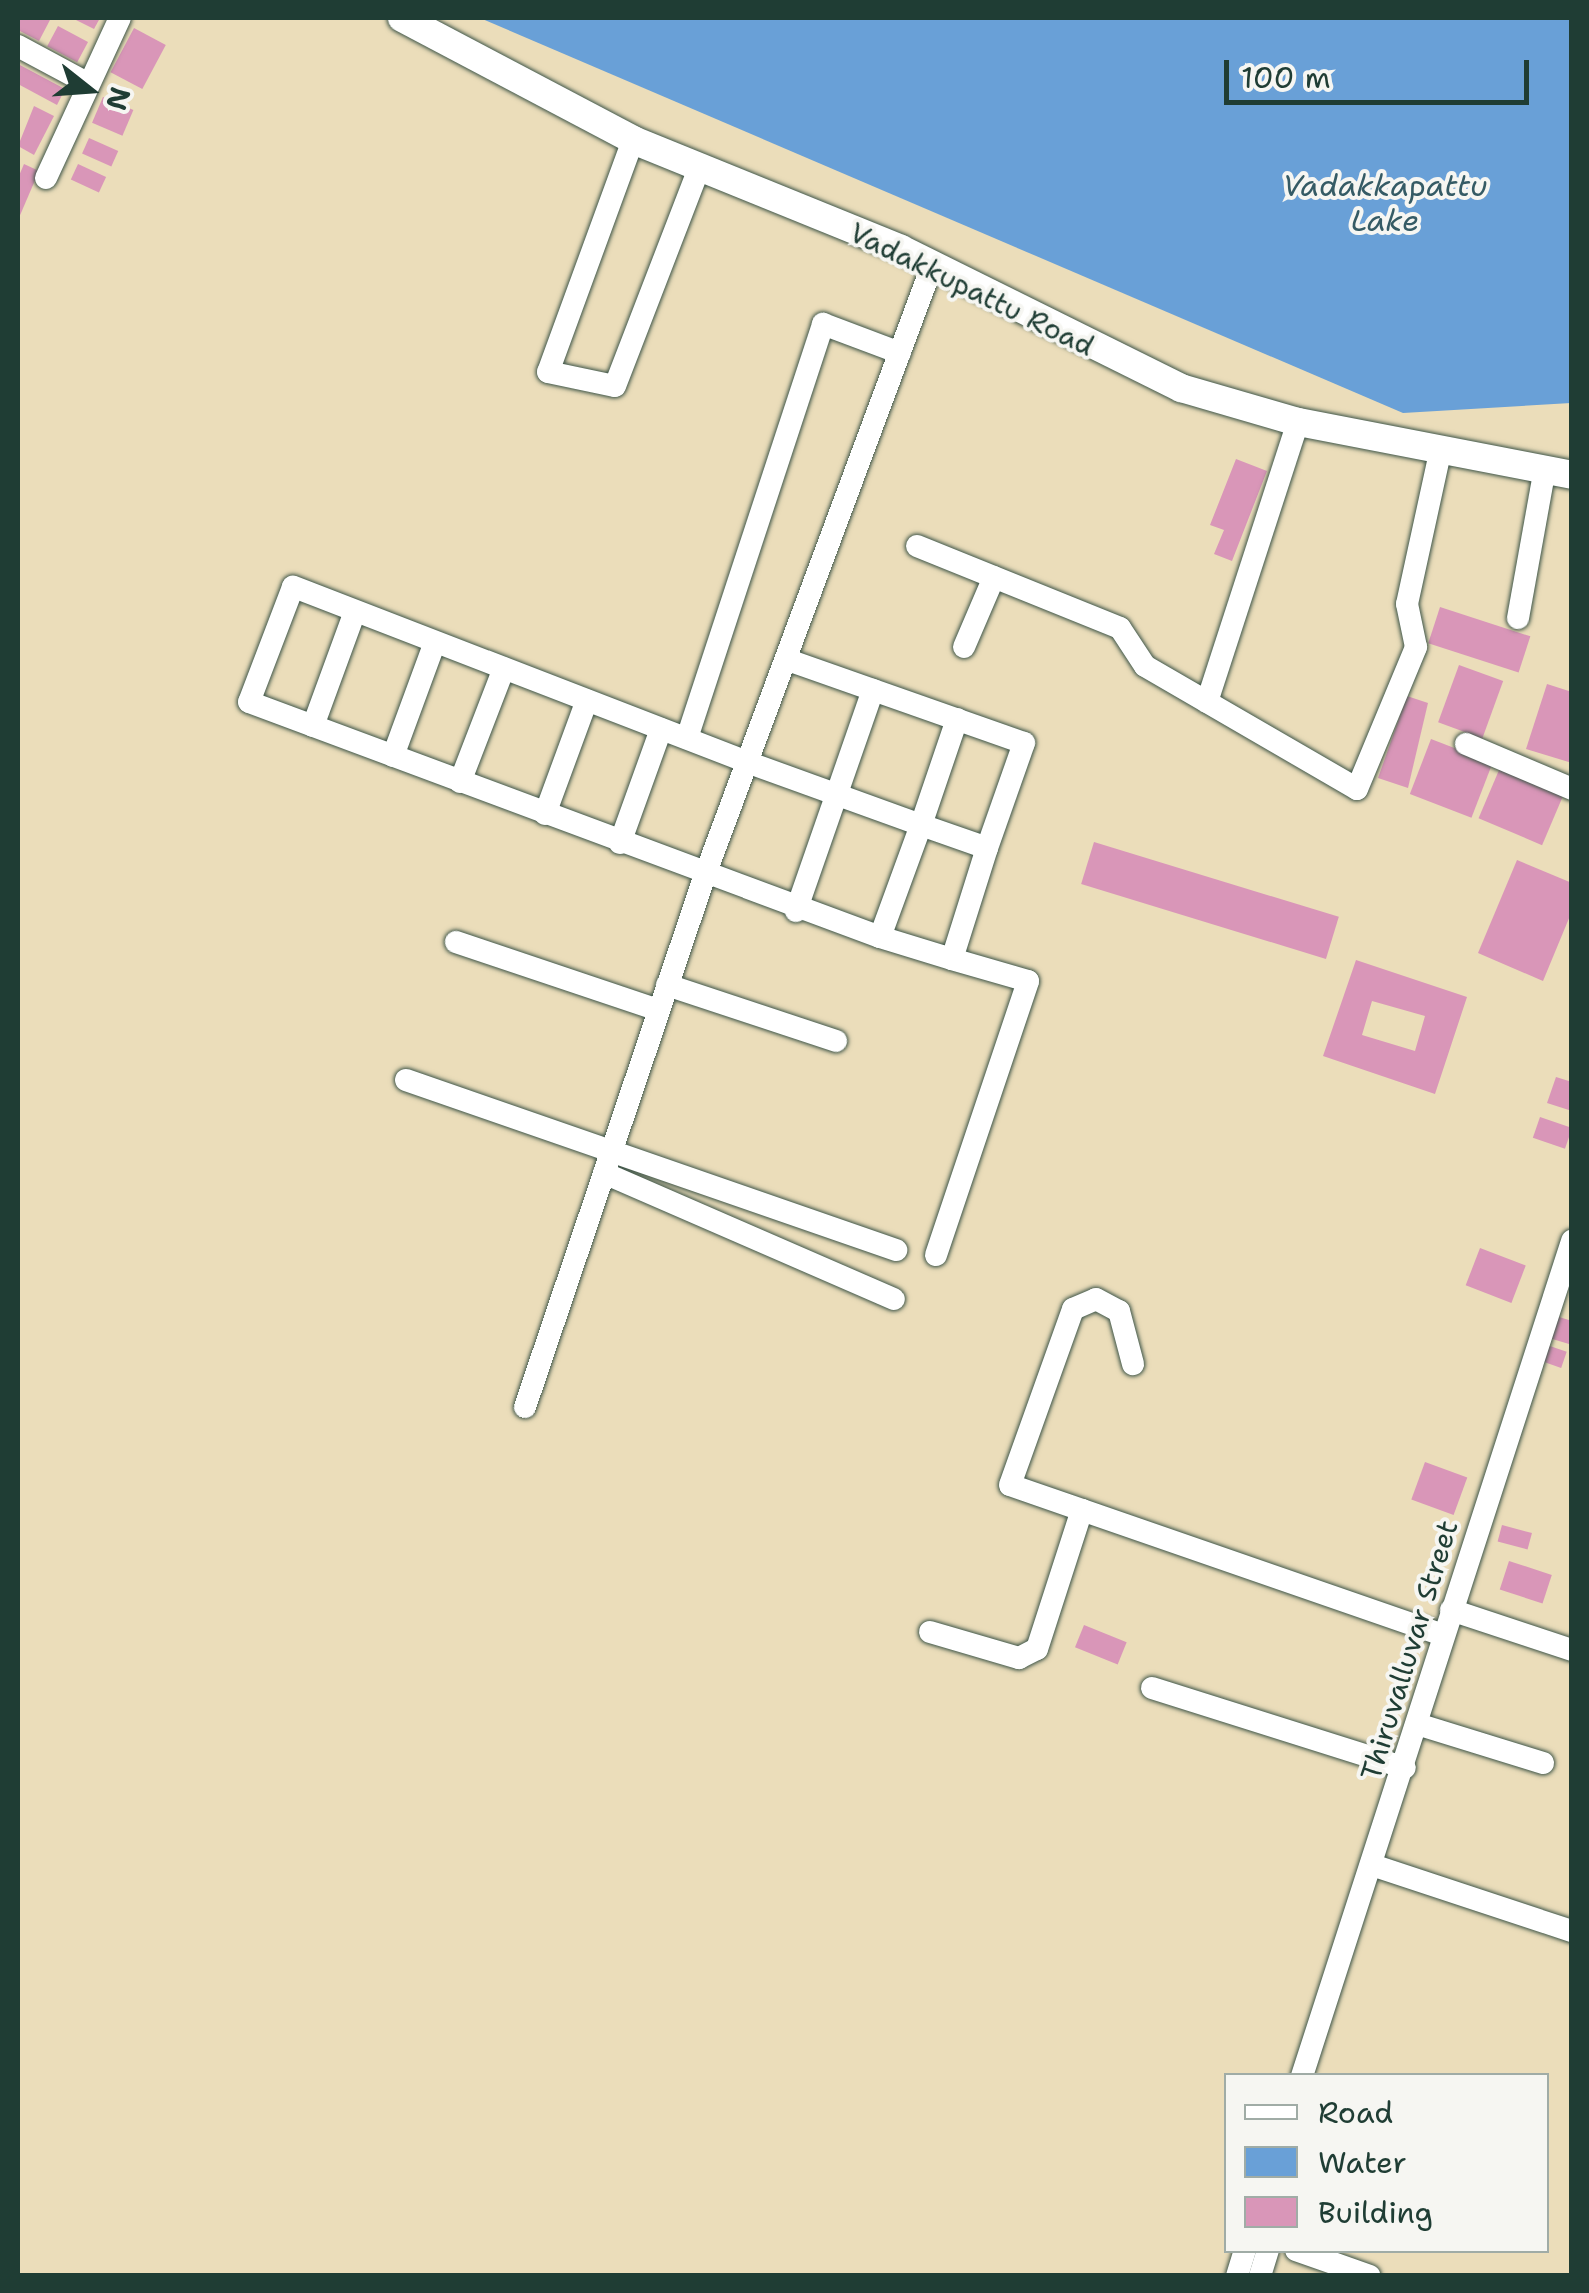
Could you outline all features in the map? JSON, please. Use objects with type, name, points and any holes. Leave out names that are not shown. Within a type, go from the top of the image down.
[{"type":"street","points":[[46,178],[120,18]]},
{"type":"street","name":"Vadakkupattu Road","points":[[402,18],[471,61],[633,140],[932,266],[1181,388],[1298,422],[1440,454],[1558,474]]},
{"type":"street","points":[[18,46],[88,83]]},
{"type":"street","points":[[633,140],[548,372],[614,386],[699,168]]},
{"type":"street","points":[[525,1407],[705,875],[750,763],[932,266]]},
{"type":"street","points":[[686,738],[823,324],[900,352]]},
{"type":"street","points":[[1207,702],[1298,422]]},
{"type":"street","points":[[917,546],[1120,628],[1146,666],[1364,787],[1416,647],[1407,604],[1440,454]]},
{"type":"street","points":[[1518,618],[1558,474]]},
{"type":"street","points":[[964,647],[994,577]]},
{"type":"street","points":[[936,1255],[1028,981],[796,911],[249,702],[293,588],[750,763],[987,848]]},
{"type":"street","points":[[313,726],[355,611]]},
{"type":"street","points":[[392,756],[435,642]]},
{"type":"street","points":[[788,660],[1024,743],[952,959]]},
{"type":"street","points":[[460,782],[504,668]]},
{"type":"street","points":[[796,911],[873,690]]},
{"type":"street","points":[[545,814],[587,700]]},
{"type":"street","points":[[880,936],[957,719]]},
{"type":"street","points":[[620,843],[661,729]]},
{"type":"street","points":[[1466,744],[1572,788]]},
{"type":"street","points":[[456,942],[658,1010]]},
{"type":"street","points":[[667,985],[836,1041]]},
{"type":"street","points":[[406,1080],[607,1163],[894,1299]]},
{"type":"street","points":[[607,1163],[896,1250]]},
{"type":"street","name":"Thiruvalluvar Street","points":[[1303,2073],[1405,1768],[1451,1610],[1561,1310],[1572,1241]]},
{"type":"street","points":[[1133,1364],[1119,1311],[1096,1298],[1073,1308],[1010,1485],[1443,1635]]},
{"type":"street","points":[[930,1632],[1018,1658],[1037,1649],[1082,1510]]},
{"type":"street","points":[[1451,1610],[1572,1650]]},
{"type":"street","points":[[1152,1688],[1405,1768]]},
{"type":"street","points":[[1417,1724],[1543,1764]]},
{"type":"street","points":[[1372,1865],[1572,1930]]},
{"type":"street","points":[[1305,2253],[1367,2275]]},
{"type":"water","name":"Vadakkapattu Lake","points":[[480,18],[1571,18],[1571,403],[1403,413]]},
{"type":"building","points":[[18,18],[51,18],[39,41],[18,30]]},
{"type":"building","points":[[72,18],[100,18],[94,29]]},
{"type":"building","points":[[58,26],[88,42],[77,62],[47,46]]},
{"type":"building","points":[[134,28],[166,45],[142,89],[111,72]]},
{"type":"building","points":[[18,64],[65,89],[57,105],[18,84]]},
{"type":"building","points":[[103,97],[133,110],[122,136],[92,123]]},
{"type":"building","points":[[34,106],[54,116],[34,155],[18,146]]},
{"type":"building","points":[[89,138],[118,151],[111,167],[82,154]]},
{"type":"building","points":[[24,164],[39,171],[18,220],[18,178]]},
{"type":"building","points":[[78,164],[106,177],[99,193],[71,179]]},
{"type":"building","points":[[1236,459],[1267,471],[1232,561],[1214,554],[1224,530],[1210,525]]},
{"type":"building","points":[[1440,607],[1530,636],[1519,672],[1428,643]]},
{"type":"building","points":[[1459,665],[1503,681],[1482,738],[1438,722]]},
{"type":"building","points":[[1547,684],[1572,692],[1572,763],[1526,749]]},
{"type":"building","points":[[1407,696],[1428,703],[1408,788],[1378,778]]},
{"type":"building","points":[[1431,739],[1493,763],[1471,818],[1410,794]]},
{"type":"building","points":[[1502,763],[1566,790],[1542,845],[1479,818]]},
{"type":"building","points":[[1094,842],[1339,917],[1326,959],[1081,884]]},
{"type":"building","points":[[1517,860],[1572,883],[1572,911],[1543,981],[1478,953]]},
{"type":"building","points":[[1356,960],[1467,997],[1435,1094],[1323,1056]],"holes":[[[1372,1001],[1425,1016],[1415,1051],[1362,1035]]]},
{"type":"building","points":[[1556,1077],[1572,1082],[1572,1111],[1547,1103]]},
{"type":"building","points":[[1540,1117],[1572,1128],[1565,1149],[1533,1138]]},
{"type":"building","points":[[1480,1248],[1526,1266],[1511,1303],[1466,1285]]},
{"type":"building","points":[[1556,1316],[1572,1321],[1569,1344],[1549,1338]]},
{"type":"building","points":[[1544,1344],[1567,1352],[1561,1368],[1538,1360]]},
{"type":"building","points":[[1425,1462],[1467,1477],[1454,1515],[1411,1500]]},
{"type":"building","points":[[1502,1525],[1532,1533],[1528,1549],[1498,1541]]},
{"type":"building","points":[[1509,1561],[1552,1575],[1543,1603],[1500,1590]]},
{"type":"building","points":[[1084,1625],[1127,1642],[1118,1664],[1075,1647]]}]
